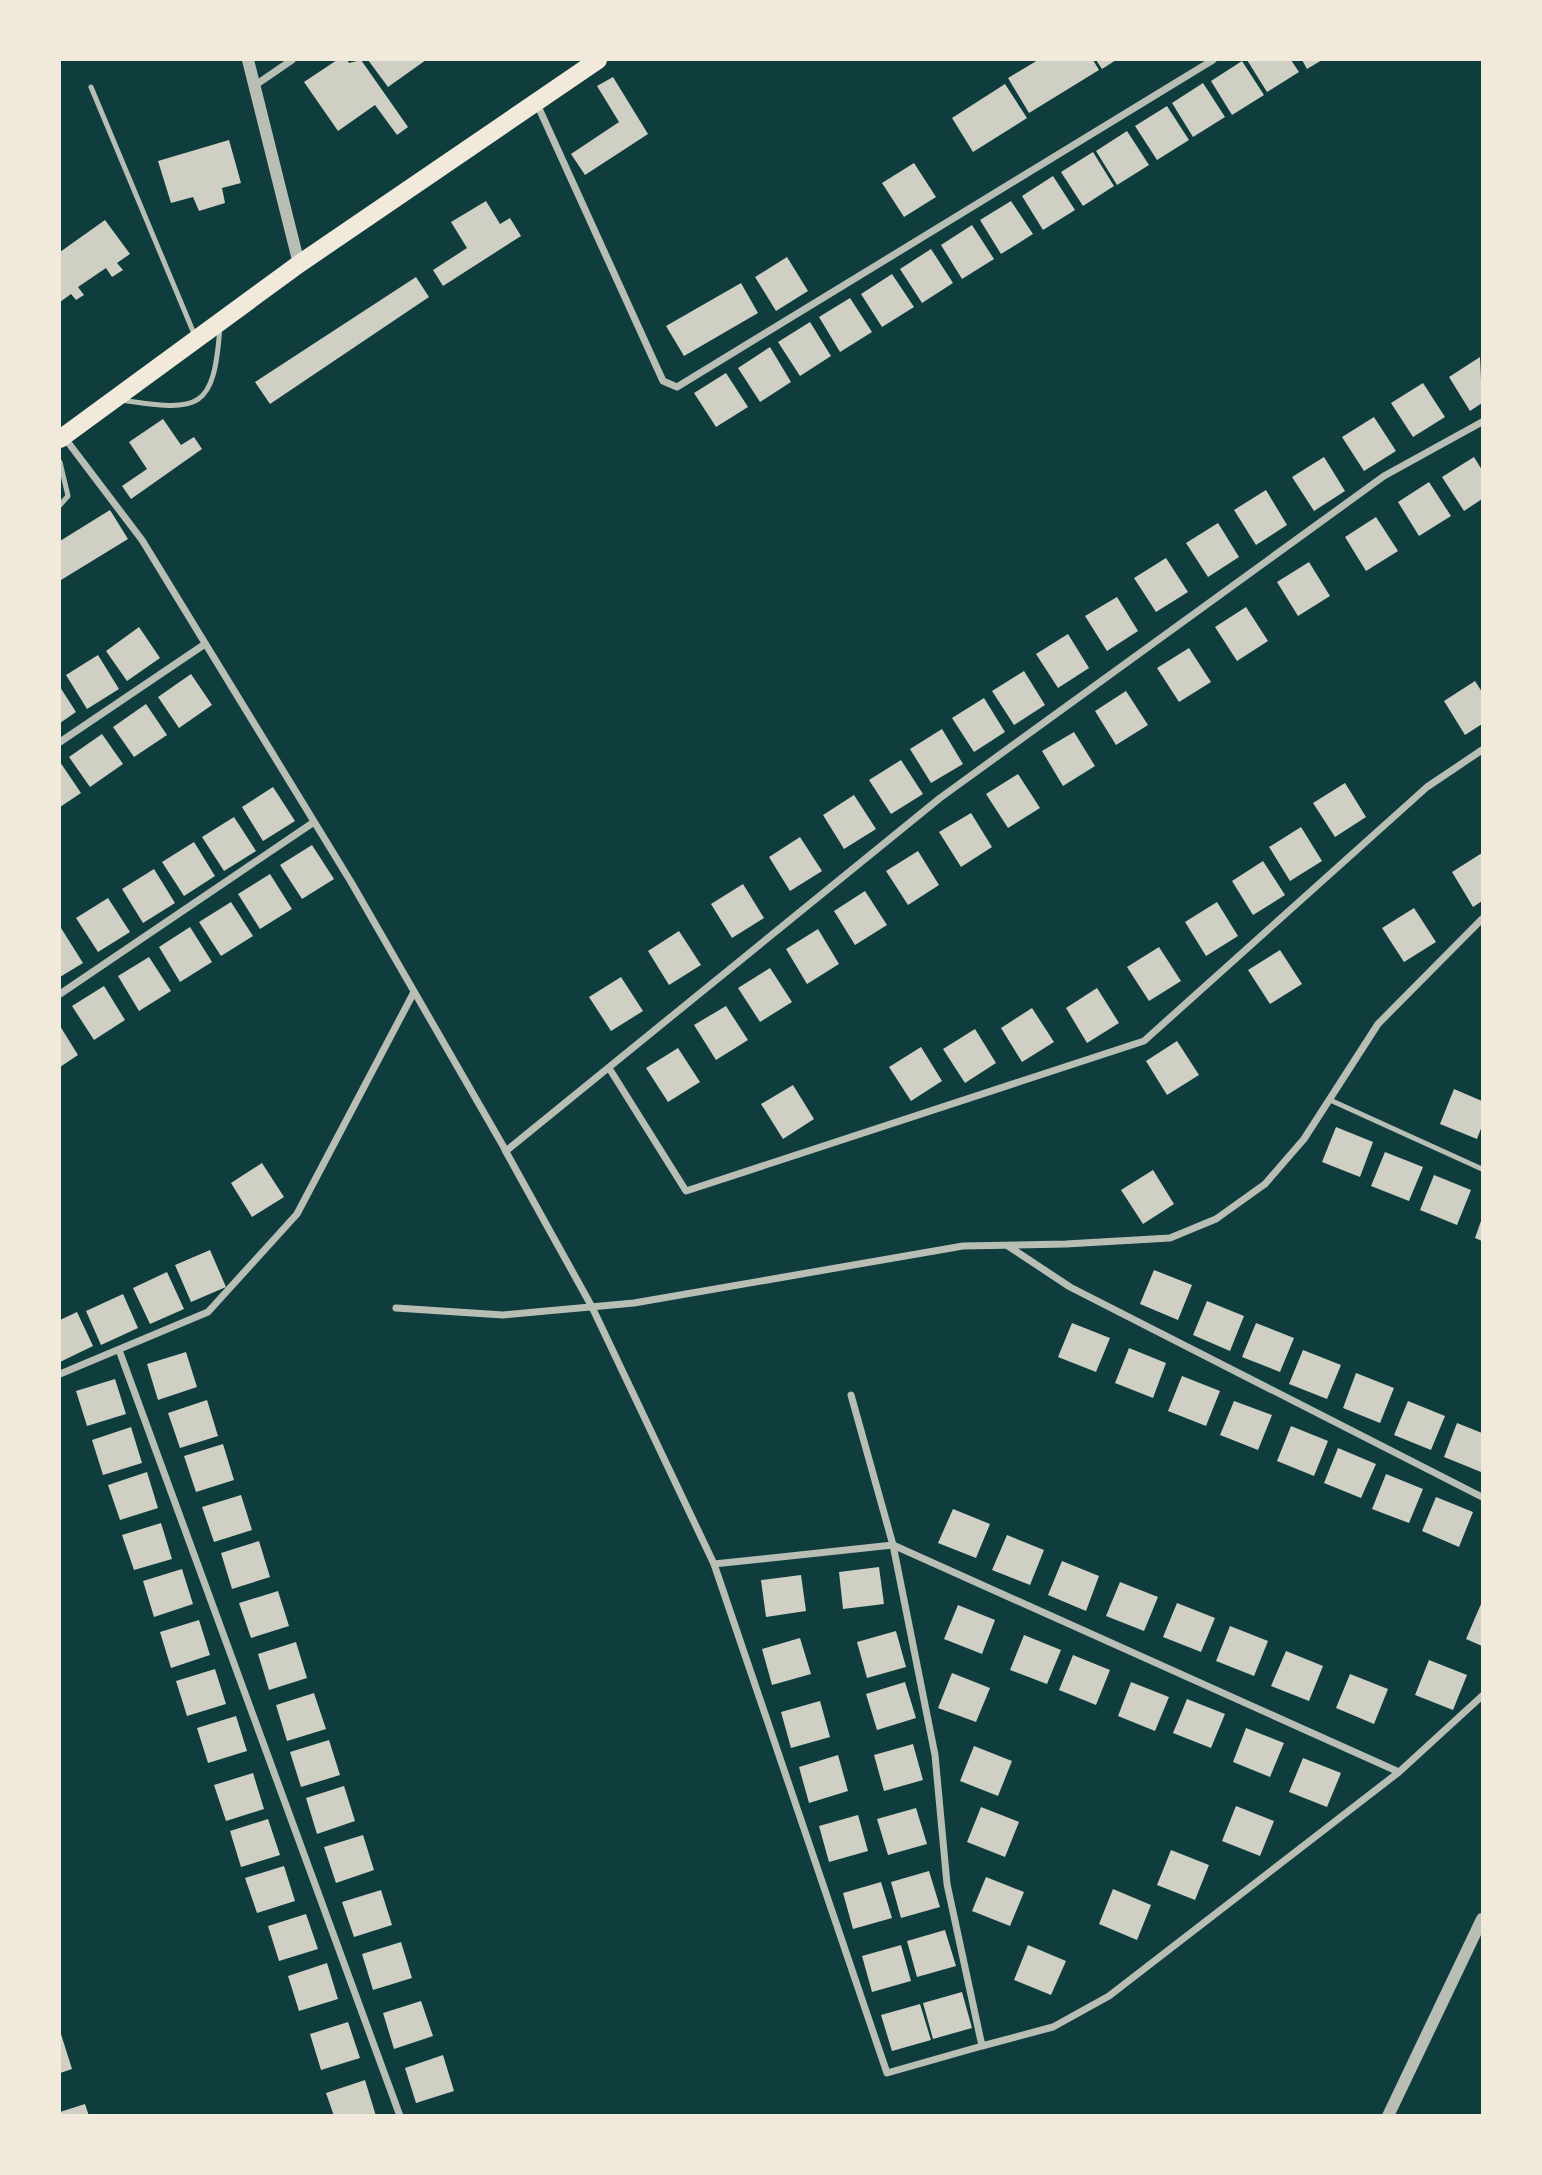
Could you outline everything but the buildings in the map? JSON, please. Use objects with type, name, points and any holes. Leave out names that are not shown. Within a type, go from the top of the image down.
[{"type":"main road","points":[[62,438],[299,264],[598,60]]},
{"type":"street","points":[[248,60],[299,264]]},
{"type":"street","points":[[254,86],[292,60]]},
{"type":"street","points":[[536,102],[663,381],[677,387],[1213,60]]},
{"type":"street","points":[[501,1143],[506,1151],[940,799],[1384,476],[1482,422]]},
{"type":"street","points":[[62,438],[142,540],[314,822],[501,1143],[592,1307],[714,1564],[887,2073],[1053,2026],[1108,1996],[1399,1772],[1482,1696]]},
{"type":"street","points":[[60,742],[205,644]]},
{"type":"street","points":[[609,1068],[686,1191],[770,1161],[1144,1041],[1427,787],[1482,750]]},
{"type":"street","points":[[60,994],[314,822]]},
{"type":"street","points":[[396,1308],[503,1315],[592,1307],[825,1272],[963,1246],[1170,1238],[1216,1219],[1265,1184],[1304,1139],[1378,1024],[1482,919]]},
{"type":"street","points":[[60,1374],[208,1312],[297,1214],[414,992]]},
{"type":"street","points":[[1007,1245],[1070,1287],[1482,1497]]},
{"type":"street","points":[[119,1350],[400,2116]]},
{"type":"street","points":[[851,1395],[893,1545],[935,1755],[947,1884],[982,2046]]},
{"type":"street","points":[[714,1564],[893,1545],[1399,1772]]},
{"type":"street","points":[[1388,2116],[1482,1919]]},
{"type":"lane","points":[[91,87],[196,339]]},
{"type":"lane","points":[[115,399],[180,407],[199,399],[211,383],[218,365],[221,321]]},
{"type":"lane","points":[[60,462],[68,495],[60,505]]},
{"type":"lane","points":[[1331,1100],[1482,1168]]}]
